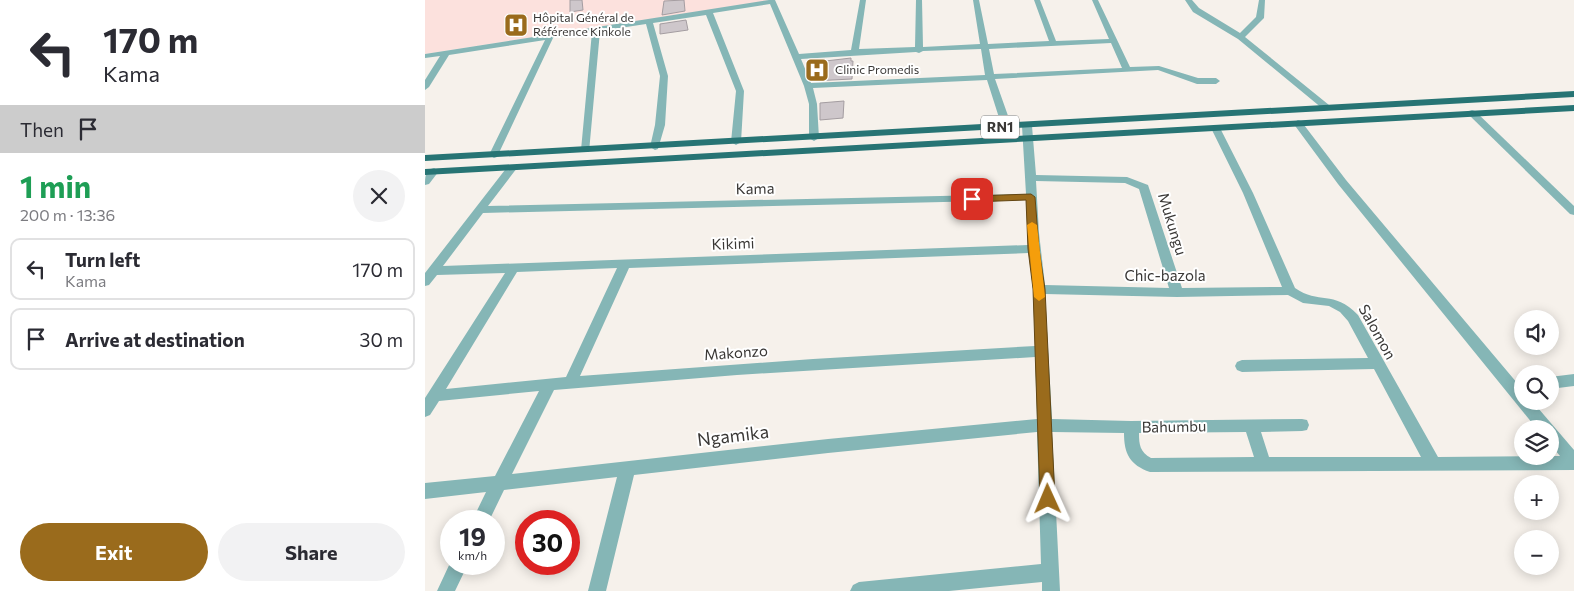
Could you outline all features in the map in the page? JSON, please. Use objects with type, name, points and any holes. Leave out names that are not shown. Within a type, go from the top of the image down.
[{"type":"highway","name":"RN1","points":[[430,172],[513,168],[1028,132],[1326,107],[1574,94]]},
{"type":"highway","name":"RN1","points":[[425,158],[1007,127],[1028,132],[1216,128],[1574,108]]},
{"type":"street","points":[[855,52],[863,0]]},
{"type":"street","points":[[919,0],[919,51]]},
{"type":"street","points":[[976,0],[991,77],[1007,127]]},
{"type":"street","points":[[1037,0],[1054,45]]},
{"type":"street","points":[[1095,0],[1127,70]]},
{"type":"street","points":[[1188,0],[1196,10],[1241,37],[1326,107]]},
{"type":"street","points":[[1241,37],[1260,18],[1262,0]]},
{"type":"street","points":[[425,56],[709,13],[773,1],[808,86],[813,104],[815,138]]},
{"type":"street","points":[[709,13],[740,91],[736,142]]},
{"type":"street","points":[[649,21],[663,76],[660,125],[655,147]]},
{"type":"street","points":[[586,150],[591,100],[591,62],[595,30]]},
{"type":"street","points":[[494,154],[550,37]]},
{"type":"street","points":[[796,57],[855,52],[1114,42]]},
{"type":"street","points":[[425,87],[427,79],[446,53]]},
{"type":"street","points":[[808,86],[1159,68],[1197,81],[1216,81]]},
{"type":"street","points":[[1472,113],[1574,212]]},
{"type":"street","points":[[1297,123],[1341,182],[1514,384]]},
{"type":"street","points":[[1216,128],[1248,192],[1291,291]]},
{"type":"street","points":[[1028,132],[1032,178],[1033,249],[1039,289],[1046,425],[1051,591]]},
{"type":"street","points":[[425,282],[513,168]]},
{"type":"street","points":[[425,182],[430,172]]},
{"type":"street","name":"Mukungu","points":[[1032,178],[1127,180],[1144,187],[1177,293]]},
{"type":"street","name":"Kama","points":[[480,210],[1031,197]]},
{"type":"street","name":"Kikimi","points":[[434,271],[1033,249]]},
{"type":"street","points":[[571,381],[625,264]]},
{"type":"street","points":[[425,411],[513,269]]},
{"type":"street","name":"Chic-bazola","points":[[1039,289],[1177,293],[1291,291]]},
{"type":"street","name":"Salomon","points":[[1291,291],[1305,300],[1334,301],[1344,306],[1357,326],[1433,465]]},
{"type":"street","name":"Makonzo","points":[[434,396],[571,381],[824,363],[1041,351]]},
{"type":"street","points":[[1242,366],[1376,363]]},
{"type":"street","points":[[1559,382],[1574,380]]},
{"type":"street","points":[[486,510],[550,383]]},
{"type":"street","points":[[1530,410],[1539,420]]},
{"type":"street","name":"Bahumbu","points":[[1046,425],[1131,427],[1301,425]]},
{"type":"street","name":"Ngamika","points":[[425,491],[501,481],[828,446],[1046,425]]},
{"type":"street","points":[[1252,426],[1263,466]]},
{"type":"street","points":[[1131,427],[1133,452],[1141,461],[1150,465],[1263,466],[1574,463]]},
{"type":"street","points":[[1559,444],[1574,463]]},
{"type":"street","points":[[597,591],[627,469]]},
{"type":"street","points":[[859,591],[1050,572]]},
{"type":"street","points":[[446,591],[454,575]]},
{"type":"shaded area","name":"Hôpital Général de Référence Kinkole","points":[[425,0],[767,0],[767,1],[425,54]]},
{"type":"building","points":[[570,0],[582,0],[583,10],[570,12]]},
{"type":"building","points":[[684,0],[685,11],[662,15],[664,1]]},
{"type":"building","points":[[686,20],[688,30],[660,34],[660,24]]},
{"type":"building","points":[[851,58],[851,61],[853,61],[852,79],[812,81],[812,69],[816,69],[817,62]]},
{"type":"building","points":[[844,101],[843,118],[820,120],[820,103]]},
{"type":"slow traffic","points":[[1032,225],[1039,297]]},
{"type":"place","name":"Hôpital Général de Référence Kinkole","points":[[516,25]]},
{"type":"place","name":"Clinic Promedis","points":[[817,70]]},
{"type":"route","points":[[972,199],[1031,197],[1033,249],[1039,289],[1048,499]]}]
